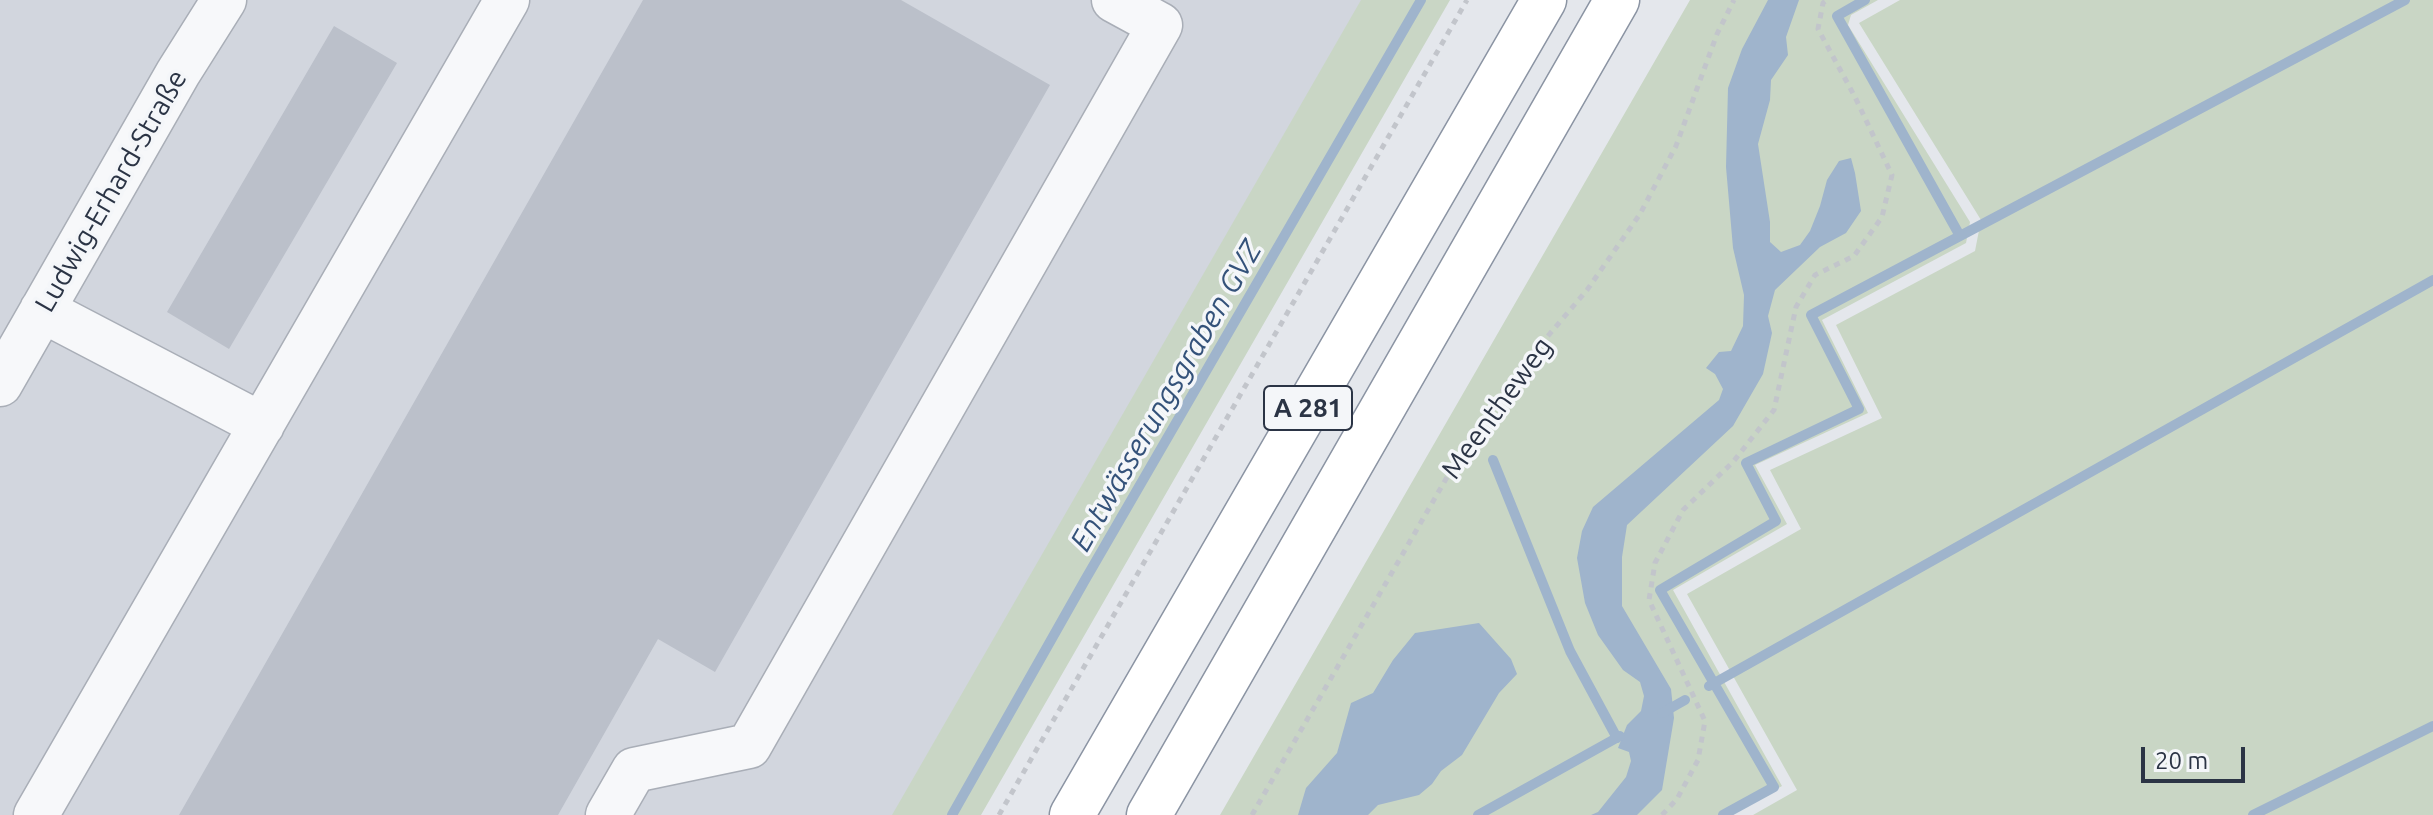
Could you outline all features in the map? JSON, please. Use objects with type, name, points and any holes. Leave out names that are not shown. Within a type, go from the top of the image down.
[{"type":"highway","name":"A 281","points":[[1072,815],[1544,0]]},
{"type":"highway","name":"A 281","points":[[1149,815],[1617,0]]},
{"type":"street","name":"Ludwig-Erhard-Straße","points":[[0,384],[178,73],[224,0]]},
{"type":"street","points":[[36,815],[507,0]]},
{"type":"street","points":[[608,815],[634,770],[749,746],[1160,25],[1114,0]]},
{"type":"street","points":[[42,310],[262,425]]},
{"type":"path","points":[[999,815],[1467,0]]},
{"type":"path","name":"Meentheweg","points":[[1252,815],[1465,446],[1508,383],[1587,290],[1640,214],[1676,146],[1717,34],[1734,0]]},
{"type":"path","points":[[1662,815],[1677,799],[1698,760],[1705,721],[1649,600],[1655,563],[1683,510],[1733,462],[1774,410],[1796,307],[1815,275],[1854,256],[1882,217],[1892,175],[1818,29],[1823,3],[1827,0]]},
{"type":"shaded area","points":[[0,0],[1362,0],[893,815],[0,815]]},
{"type":"green space","points":[[1361,0],[1450,0],[981,815],[892,815]]},
{"type":"green space","points":[[1690,0],[1878,0],[1851,15],[1848,25],[1970,222],[1966,243],[1822,320],[1868,413],[1755,465],[1787,524],[1673,590],[1782,786],[1731,815],[1220,815]]},
{"type":"green space","points":[[1900,0],[2433,0],[2433,815],[1753,815],[1797,790],[1687,594],[1801,529],[1770,470],[1882,418],[1836,325],[1975,251],[1981,220],[1859,23]]},
{"type":"water","points":[[1768,0],[1799,0],[1786,37],[1788,55],[1771,80],[1770,100],[1758,144],[1770,222],[1770,242],[1781,252],[1800,245],[1810,231],[1827,180],[1839,161],[1851,158],[1861,211],[1846,233],[1820,247],[1775,290],[1768,316],[1772,333],[1763,374],[1733,426],[1627,525],[1622,557],[1622,606],[1671,689],[1674,718],[1662,790],[1637,815],[1591,815],[1598,812],[1626,777],[1631,761],[1629,752],[1618,748],[1627,725],[1641,711],[1644,696],[1640,682],[1623,670],[1598,635],[1585,603],[1577,558],[1582,531],[1593,507],[1719,400],[1723,389],[1715,374],[1706,368],[1719,352],[1731,351],[1743,326],[1744,295],[1733,248],[1726,167],[1728,88],[1742,49]]},
{"type":"water","points":[[1479,623],[1511,659],[1517,674],[1499,693],[1462,755],[1441,771],[1419,795],[1378,805],[1368,815],[1298,815],[1306,788],[1337,753],[1351,703],[1373,693],[1393,660],[1415,633]]},
{"type":"building","points":[[643,0],[901,0],[1050,85],[715,672],[658,639],[558,815],[179,815]]},
{"type":"building","points":[[334,26],[397,63],[229,349],[167,312]]},
{"type":"waterway","name":"Entwässerungsgraben GVZ","points":[[952,815],[1421,0]]},
{"type":"waterway","points":[[1865,0],[1837,16],[1960,236]]},
{"type":"waterway","points":[[1723,815],[1774,787],[1660,590],[1776,521],[1746,463],[1859,409],[1811,315],[2405,0]]},
{"type":"waterway","points":[[1709,686],[2433,280]]},
{"type":"waterway","points":[[1493,460],[1570,651],[1617,738]]},
{"type":"waterway","points":[[1662,713],[1685,700]]},
{"type":"waterway","points":[[2253,815],[2433,726]]},
{"type":"waterway","points":[[1478,815],[1620,736]]}]
